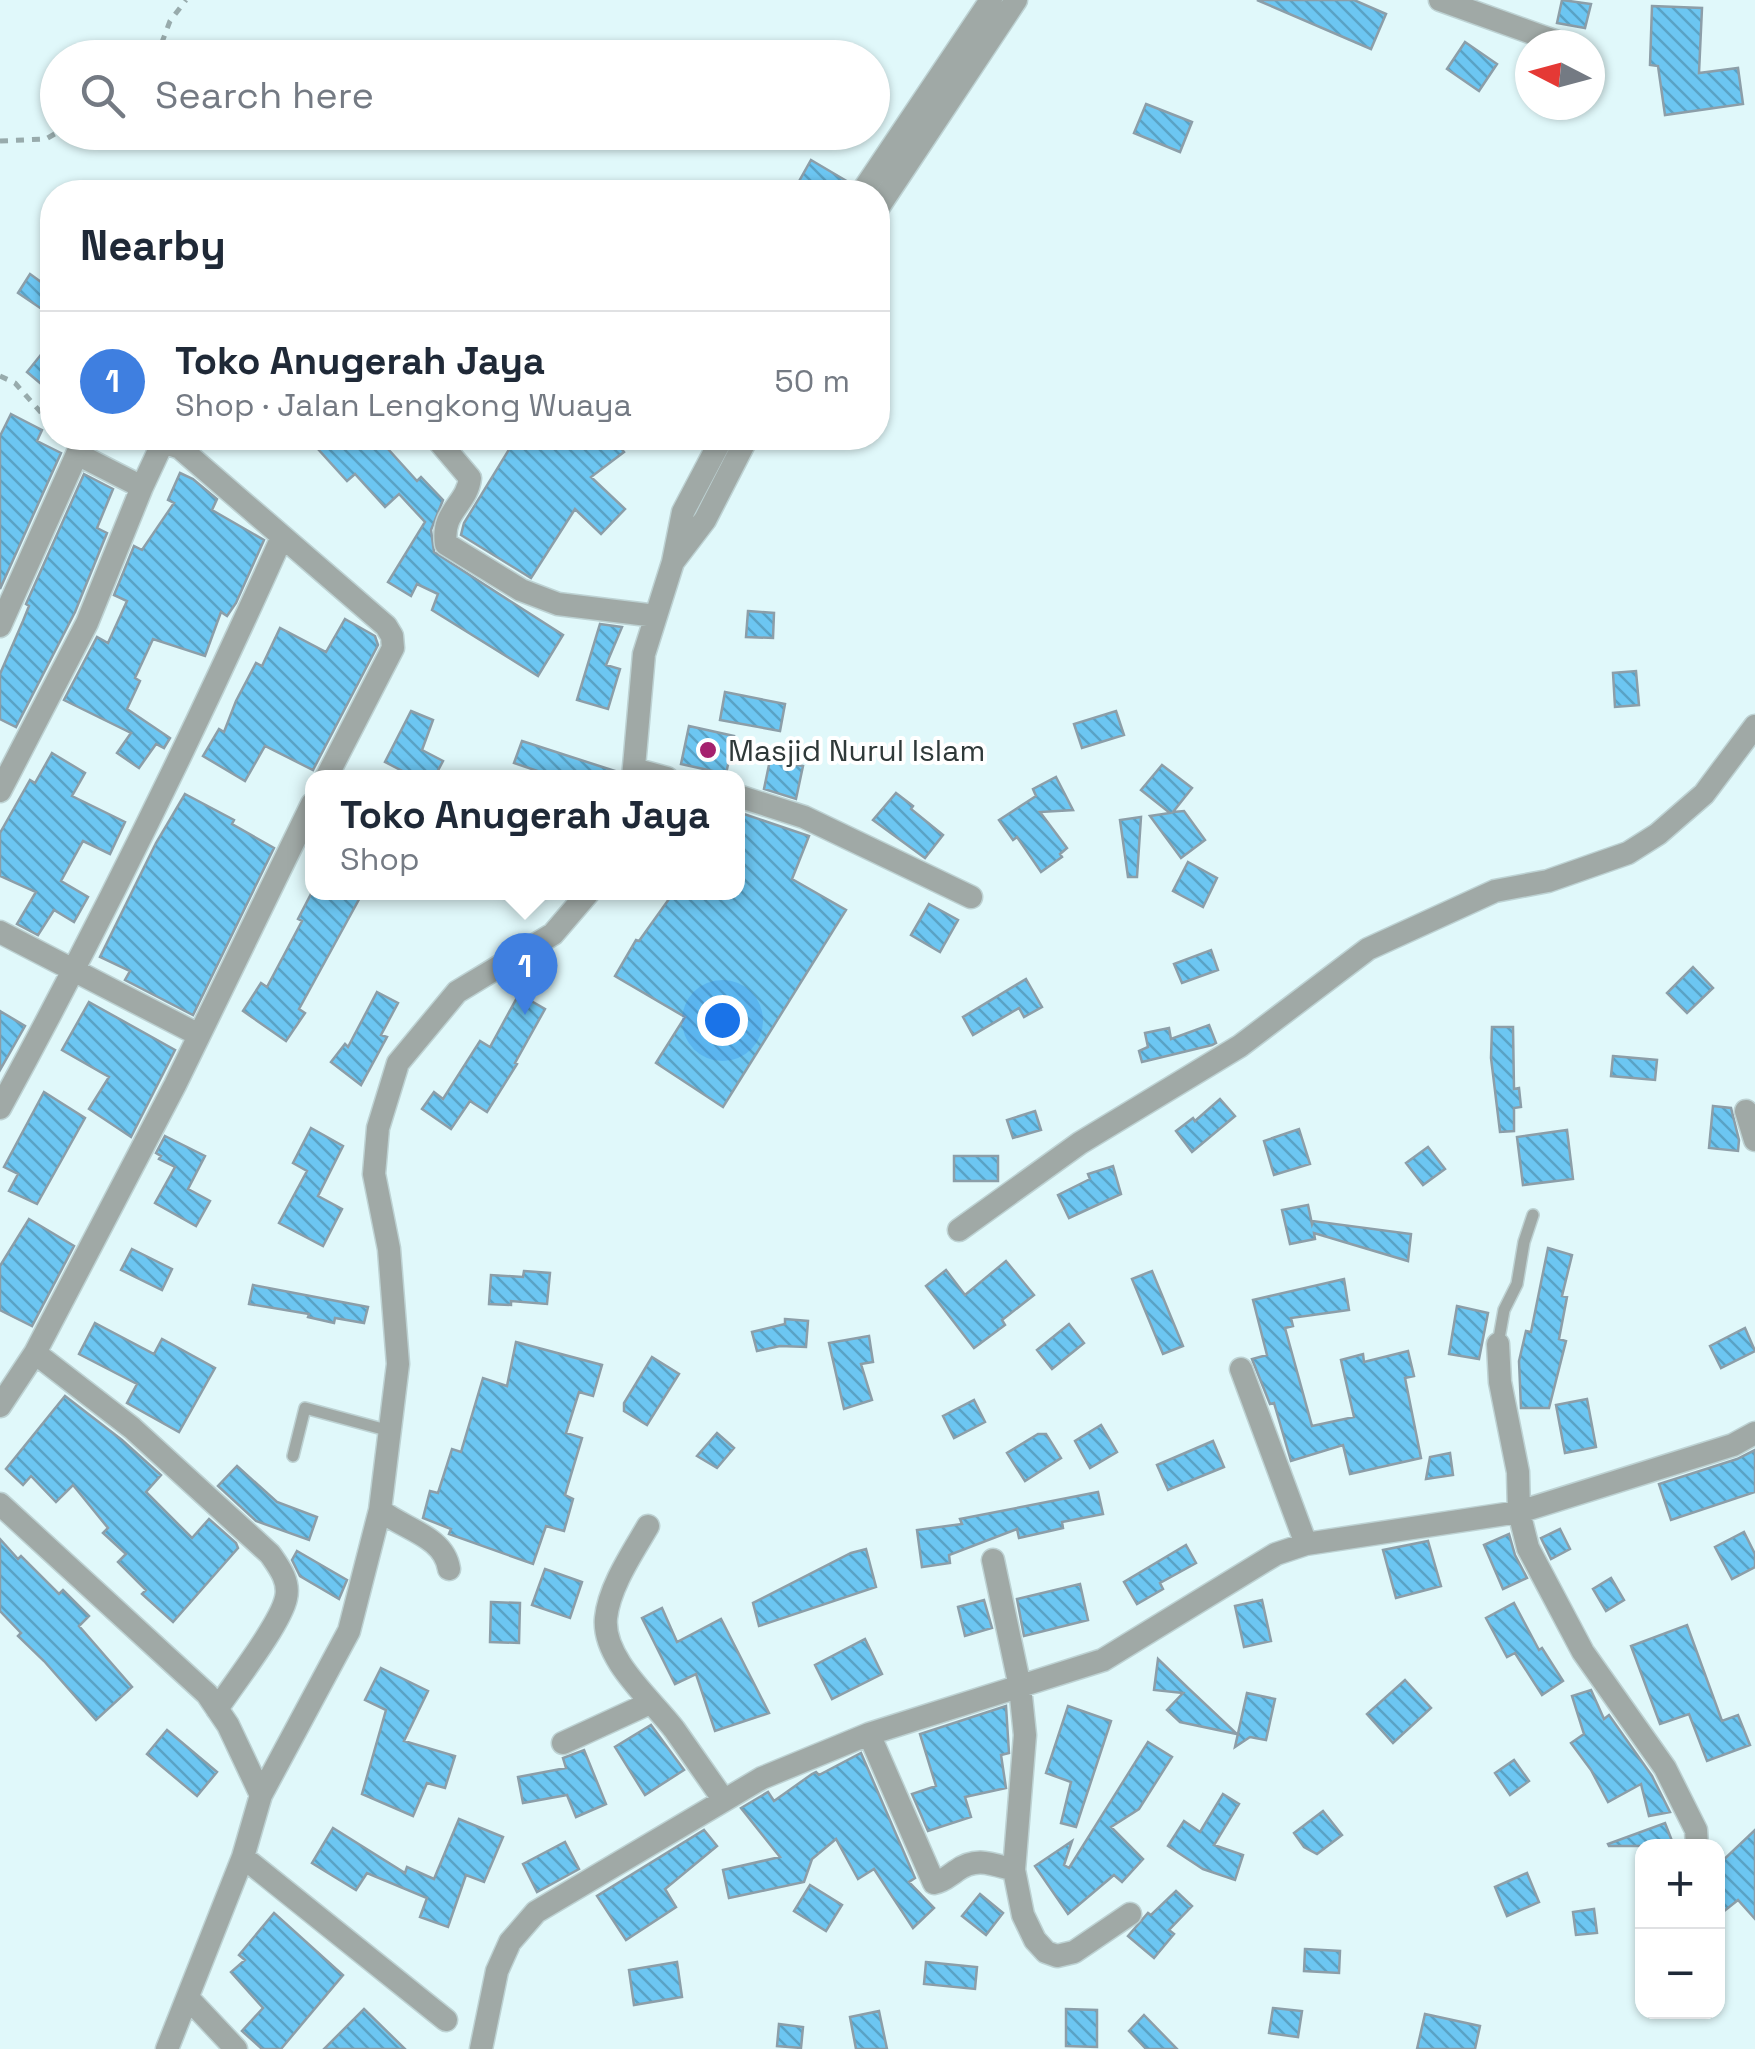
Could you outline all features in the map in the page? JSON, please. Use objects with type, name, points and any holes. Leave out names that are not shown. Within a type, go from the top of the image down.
[{"type":"street","points":[[870,180],[991,0]]},
{"type":"street","points":[[890,190],[1016,0]]},
{"type":"street","points":[[1440,0],[1524,30]]},
{"type":"street","points":[[0,791],[86,623],[158,450]]},
{"type":"street","points":[[182,450],[369,608],[392,636],[393,648],[330,770]]},
{"type":"street","points":[[446,450],[470,478],[469,488],[449,514],[444,531],[446,544],[521,590],[558,604],[656,616]]},
{"type":"street","points":[[634,770],[640,680],[656,616],[683,512],[716,450]]},
{"type":"street","points":[[673,562],[705,520],[741,450]]},
{"type":"street","points":[[0,626],[78,454],[142,487]]},
{"type":"street","points":[[0,1108],[164,791],[282,537]]},
{"type":"street","points":[[959,1230],[1080,1143],[1240,1046],[1368,950],[1495,891],[1548,881],[1628,853],[1658,834],[1704,794],[1755,726]]},
{"type":"street","points":[[745,798],[804,817],[971,897]]},
{"type":"street","points":[[0,1406],[35,1353],[199,1035],[305,818]]},
{"type":"street","points":[[167,2049],[262,1795],[349,1632],[380,1510],[398,1364],[389,1249],[374,1174],[378,1128],[398,1063],[458,992],[553,934],[583,900]]},
{"type":"street","points":[[0,932],[199,1035]]},
{"type":"street","points":[[1746,1111],[1755,1140]]},
{"type":"street","points":[[1498,1344],[1503,1397],[1518,1472],[1519,1512],[1528,1548],[1583,1652],[1665,1768],[1696,1830],[1697,1839]]},
{"type":"street","points":[[35,1353],[132,1428],[270,1554],[284,1575],[287,1598],[218,1709]]},
{"type":"street","points":[[1242,1370],[1306,1544]]},
{"type":"street","points":[[481,2049],[496,1971],[510,1942],[536,1912],[762,1778],[869,1734],[1103,1660],[1253,1566],[1306,1544],[1519,1512],[1733,1445],[1755,1433]]},
{"type":"street","points":[[0,1504],[207,1694],[262,1795]]},
{"type":"street","points":[[380,1510],[394,1522],[433,1542],[446,1556],[448,1569]]},
{"type":"street","points":[[648,1526],[606,1617],[610,1639],[634,1685],[672,1726],[723,1799]]},
{"type":"street","points":[[992,1560],[1020,1687],[1025,1735],[1014,1870],[1023,1916],[1035,1940],[1052,1955],[1074,1952],[1130,1914]]},
{"type":"street","points":[[563,1743],[650,1703]]},
{"type":"street","points":[[869,1734],[934,1883],[939,1884],[972,1862],[1014,1870]]},
{"type":"street","points":[[242,1856],[446,2020]]},
{"type":"street","points":[[188,1998],[236,2049]]},
{"type":"lane","points":[[1498,1344],[1504,1310],[1517,1284],[1533,1216]]},
{"type":"lane","points":[[293,1456],[305,1408],[390,1430]]},
{"type":"path","points":[[163,40],[170,21],[186,0]]},
{"type":"path","points":[[0,141],[40,138]]},
{"type":"path","points":[[0,376],[15,383],[40,412]]},
{"type":"building","points":[[1257,0],[1354,0],[1386,14],[1371,49]]},
{"type":"building","points":[[1562,0],[1591,4],[1585,28],[1557,23]]},
{"type":"building","points":[[1652,6],[1702,8],[1699,73],[1738,68],[1743,104],[1665,115],[1658,66],[1650,65]]},
{"type":"building","points":[[1465,42],[1497,64],[1479,91],[1447,69]]},
{"type":"building","points":[[1146,104],[1192,122],[1180,152],[1134,133]]},
{"type":"building","points":[[811,160],[845,180],[800,180]]},
{"type":"building","points":[[30,274],[40,281],[40,308],[18,293]]},
{"type":"building","points":[[40,356],[40,383],[27,372]]},
{"type":"building","points":[[11,414],[40,429],[40,450],[61,453],[0,589],[0,436]]},
{"type":"building","points":[[319,450],[389,450],[417,481],[421,477],[443,500],[431,530],[434,552],[563,635],[538,676],[432,610],[438,594],[417,584],[411,596],[388,582],[425,522],[399,494],[385,507],[355,474],[347,481]]},
{"type":"building","points":[[509,450],[624,452],[591,477],[625,509],[601,534],[575,509],[531,578],[461,535],[464,523]]},
{"type":"building","points":[[180,473],[217,499],[212,510],[264,540],[236,603],[227,616],[221,612],[205,656],[153,639],[135,678],[140,681],[127,709],[170,738],[164,748],[156,744],[139,768],[117,753],[131,733],[64,700],[97,637],[108,643],[127,601],[114,595],[134,546],[142,550],[174,503],[168,500]]},
{"type":"building","points":[[84,474],[113,489],[97,528],[107,533],[75,612],[16,727],[0,719],[0,674],[29,606],[26,604]]},
{"type":"building","points":[[748,611],[774,613],[773,638],[746,637]]},
{"type":"building","points":[[345,619],[375,636],[378,645],[313,770],[265,746],[245,781],[203,756],[219,729],[224,732],[256,663],[262,666],[280,628],[326,652]]},
{"type":"building","points":[[600,624],[622,627],[606,665],[620,669],[608,709],[577,700]]},
{"type":"building","points":[[1636,671],[1639,705],[1615,707],[1613,673]]},
{"type":"building","points":[[725,692],[785,704],[780,731],[720,720]]},
{"type":"building","points":[[411,711],[433,720],[422,750],[443,761],[438,770],[400,770],[385,762]]},
{"type":"building","points":[[1116,711],[1124,735],[1082,748],[1074,724]]},
{"type":"building","name":"Masjid Nurul Islam","points":[[689,726],[734,736],[727,770],[681,764]]},
{"type":"building","points":[[522,741],[612,770],[535,770],[514,763]]},
{"type":"building","points":[[52,753],[85,773],[72,796],[125,822],[110,854],[83,841],[61,881],[88,897],[74,922],[54,910],[38,935],[17,924],[36,892],[0,876],[0,833],[30,780],[35,783]]},
{"type":"building","points":[[770,760],[803,766],[796,799],[764,789]]},
{"type":"building","points":[[1162,765],[1192,788],[1173,812],[1184,811],[1205,840],[1181,858],[1150,816],[1170,813],[1141,790]]},
{"type":"building","points":[[1056,777],[1073,810],[1040,812],[1067,848],[1060,854],[1062,857],[1041,872],[1017,837],[1013,840],[999,820],[1036,796],[1033,789]]},
{"type":"building","points":[[896,793],[943,835],[925,858],[873,820]]},
{"type":"building","points":[[185,794],[234,820],[232,824],[274,848],[193,1015],[125,980],[130,971],[100,957],[156,843]]},
{"type":"building","points":[[745,814],[809,836],[792,879],[846,910],[723,1107],[656,1063],[685,1017],[615,976],[636,940],[668,900],[745,900]]},
{"type":"building","points":[[1141,817],[1137,877],[1128,877],[1120,820]]},
{"type":"building","points":[[1188,862],[1217,878],[1203,907],[1173,891]]},
{"type":"building","points":[[308,900],[359,900],[299,1009],[305,1013],[286,1041],[243,1011],[261,983],[267,987],[302,921],[298,919]]},
{"type":"building","points":[[929,904],[958,920],[940,952],[911,935]]},
{"type":"building","points":[[1211,950],[1218,970],[1182,983],[1174,964]]},
{"type":"building","points":[[1693,967],[1713,988],[1687,1013],[1667,993]]},
{"type":"building","points":[[1026,979],[1042,1007],[1024,1017],[1019,1008],[973,1035],[963,1017]]},
{"type":"building","points":[[377,992],[398,1003],[381,1035],[387,1037],[361,1085],[331,1062],[345,1044],[348,1047]]},
{"type":"building","points":[[519,994],[545,1009],[487,1112],[470,1101],[451,1129],[422,1109],[434,1092],[443,1099],[480,1041],[490,1047]]},
{"type":"building","points":[[89,1002],[175,1050],[131,1137],[89,1109],[109,1077],[62,1050]]},
{"type":"building","points":[[0,1011],[25,1026],[0,1070]]},
{"type":"building","points":[[1209,1025],[1216,1043],[1142,1062],[1139,1051],[1148,1047],[1145,1033],[1169,1028],[1171,1039]]},
{"type":"building","points":[[1492,1027],[1513,1027],[1514,1089],[1519,1088],[1521,1107],[1514,1108],[1514,1131],[1500,1132],[1491,1058]]},
{"type":"building","points":[[1613,1056],[1657,1060],[1655,1080],[1611,1076]]},
{"type":"building","points":[[44,1092],[85,1118],[37,1204],[9,1191],[18,1174],[4,1167]]},
{"type":"building","points":[[1220,1099],[1235,1116],[1192,1152],[1176,1131],[1193,1118],[1195,1121]]},
{"type":"building","points":[[1713,1106],[1731,1108],[1738,1151],[1709,1148]]},
{"type":"building","points":[[1035,1111],[1041,1130],[1013,1138],[1007,1120]]},
{"type":"building","points":[[311,1128],[343,1146],[318,1196],[342,1209],[323,1246],[279,1223],[307,1171],[293,1163]]},
{"type":"building","points":[[1299,1129],[1310,1164],[1274,1175],[1264,1141]]},
{"type":"building","points":[[1567,1130],[1573,1179],[1523,1185],[1517,1137]]},
{"type":"building","points":[[165,1136],[205,1156],[188,1189],[210,1201],[196,1226],[155,1203],[175,1167],[159,1159],[161,1156],[156,1153]]},
{"type":"building","points":[[1428,1147],[1445,1169],[1423,1185],[1406,1163]]},
{"type":"building","points":[[954,1156],[998,1156],[998,1181],[954,1181]]},
{"type":"building","points":[[1113,1166],[1121,1194],[1069,1218],[1058,1195],[1090,1179],[1088,1174]]},
{"type":"building","points":[[1308,1205],[1312,1224],[1313,1221],[1411,1234],[1408,1261],[1314,1233],[1315,1239],[1290,1244],[1282,1210]]},
{"type":"building","points":[[29,1219],[74,1246],[32,1326],[0,1310],[0,1266]]},
{"type":"building","points":[[1548,1248],[1572,1255],[1562,1296],[1567,1297],[1559,1339],[1566,1341],[1549,1408],[1521,1408],[1519,1361],[1526,1331],[1531,1332]]},
{"type":"building","points":[[132,1249],[172,1269],[162,1290],[121,1270]]},
{"type":"building","points":[[1006,1261],[1034,1295],[1002,1320],[1005,1325],[974,1348],[926,1286],[946,1270],[965,1295]]},
{"type":"building","points":[[524,1271],[550,1273],[547,1304],[489,1304],[491,1275],[523,1277]]},
{"type":"building","points":[[1152,1271],[1183,1346],[1163,1354],[1132,1279]]},
{"type":"building","points":[[1344,1279],[1349,1310],[1291,1318],[1293,1326],[1285,1328],[1312,1426],[1354,1417],[1341,1360],[1363,1354],[1364,1362],[1408,1351],[1414,1376],[1405,1378],[1421,1458],[1350,1474],[1343,1445],[1291,1461],[1274,1403],[1270,1404],[1252,1359],[1267,1355],[1253,1300]]},
{"type":"building","points":[[253,1285],[368,1307],[364,1323],[335,1318],[334,1323],[308,1317],[309,1314],[249,1304]]},
{"type":"building","points":[[1457,1306],[1488,1313],[1479,1359],[1449,1354]]},
{"type":"building","points":[[785,1319],[808,1321],[806,1347],[780,1346],[757,1351],[752,1332],[785,1324]]},
{"type":"building","points":[[95,1323],[154,1354],[162,1339],[215,1368],[179,1432],[127,1403],[137,1384],[79,1354]]},
{"type":"building","points":[[1069,1324],[1084,1343],[1052,1369],[1037,1350]]},
{"type":"building","points":[[1745,1328],[1755,1351],[1721,1368],[1710,1346]]},
{"type":"building","points":[[869,1336],[873,1362],[861,1364],[872,1400],[844,1409],[829,1343]]},
{"type":"building","points":[[516,1342],[602,1365],[593,1396],[579,1392],[566,1433],[582,1438],[565,1495],[573,1499],[564,1531],[546,1526],[533,1564],[449,1534],[451,1529],[423,1518],[430,1491],[438,1493],[452,1449],[461,1452],[483,1378],[507,1386]]},
{"type":"building","points":[[652,1357],[679,1374],[647,1425],[624,1411],[624,1403]]},
{"type":"building","points":[[65,1396],[161,1475],[146,1492],[192,1538],[209,1519],[236,1543],[238,1548],[173,1622],[142,1594],[146,1590],[118,1562],[126,1554],[103,1533],[108,1528],[73,1485],[56,1502],[31,1476],[23,1485],[6,1469]]},
{"type":"building","points":[[1587,1399],[1596,1447],[1565,1453],[1556,1405]]},
{"type":"building","points":[[974,1400],[985,1422],[954,1438],[943,1416]]},
{"type":"building","points":[[1101,1425],[1117,1452],[1090,1468],[1075,1441]]},
{"type":"building","points":[[717,1433],[734,1448],[717,1468],[697,1456]]},
{"type":"building","points":[[1038,1434],[1046,1434],[1061,1458],[1025,1481],[1007,1453]]},
{"type":"building","points":[[1213,1441],[1224,1467],[1168,1490],[1157,1465]]},
{"type":"building","points":[[1755,1450],[1755,1492],[1671,1520],[1659,1484]]},
{"type":"building","points":[[1450,1453],[1453,1475],[1426,1479],[1430,1457]]},
{"type":"building","points":[[237,1466],[277,1502],[317,1517],[309,1540],[256,1521],[218,1486]]},
{"type":"building","points":[[1098,1492],[1103,1514],[1062,1522],[1063,1528],[1019,1538],[1017,1529],[949,1555],[950,1563],[922,1567],[917,1530],[962,1524],[960,1519]]},
{"type":"building","points":[[1560,1529],[1570,1549],[1551,1559],[1541,1538]]},
{"type":"building","points":[[1744,1532],[1755,1554],[1755,1567],[1732,1579],[1715,1547]]},
{"type":"building","points":[[1509,1534],[1527,1578],[1503,1589],[1484,1545]]},
{"type":"building","points":[[0,1539],[18,1559],[21,1556],[59,1594],[63,1590],[89,1616],[79,1626],[132,1687],[96,1720],[18,1636],[21,1633],[0,1611]]},
{"type":"building","points":[[1428,1541],[1441,1586],[1396,1598],[1383,1550]]},
{"type":"building","points":[[1186,1545],[1196,1563],[1160,1583],[1163,1589],[1137,1604],[1124,1582]]},
{"type":"building","points":[[866,1549],[876,1587],[759,1626],[753,1603]]},
{"type":"building","points":[[297,1551],[347,1580],[339,1599],[300,1576],[292,1560]]},
{"type":"building","points":[[545,1569],[582,1582],[570,1618],[532,1605]]},
{"type":"building","points":[[1611,1578],[1624,1600],[1606,1611],[1593,1589]]},
{"type":"building","points":[[1080,1584],[1088,1620],[1024,1636],[1017,1599]]},
{"type":"building","points":[[984,1600],[992,1628],[965,1636],[958,1607]]},
{"type":"building","points":[[1262,1600],[1271,1641],[1244,1647],[1235,1606]]},
{"type":"building","points":[[491,1602],[520,1603],[519,1643],[490,1642]]},
{"type":"building","points":[[1514,1603],[1539,1650],[1542,1648],[1563,1681],[1542,1695],[1515,1653],[1507,1657],[1486,1618]]},
{"type":"building","points":[[662,1608],[677,1642],[721,1619],[769,1713],[715,1731],[696,1674],[675,1684],[642,1618]]},
{"type":"building","points":[[1687,1625],[1722,1721],[1738,1715],[1750,1745],[1707,1761],[1689,1714],[1660,1724],[1631,1646]]},
{"type":"building","points":[[865,1639],[882,1674],[832,1699],[815,1665]]},
{"type":"building","points":[[1158,1659],[1237,1734],[1180,1722],[1167,1710],[1183,1693],[1154,1690]]},
{"type":"building","points":[[381,1668],[428,1691],[404,1741],[455,1756],[445,1788],[427,1783],[413,1816],[362,1794],[386,1710],[365,1700]]},
{"type":"building","points":[[1405,1680],[1431,1708],[1393,1743],[1367,1714]]},
{"type":"building","points":[[1591,1690],[1604,1719],[1609,1715],[1652,1776],[1670,1812],[1649,1816],[1641,1784],[1608,1802],[1571,1743],[1584,1734],[1572,1696]]},
{"type":"building","points":[[1247,1693],[1275,1699],[1266,1740],[1250,1737],[1235,1747]]},
{"type":"building","points":[[1006,1706],[1009,1753],[1001,1755],[1006,1788],[965,1797],[971,1817],[928,1831],[912,1794],[936,1786],[920,1734]]},
{"type":"building","points":[[1068,1706],[1111,1721],[1076,1827],[1061,1823],[1071,1782],[1046,1773]]},
{"type":"building","points":[[651,1725],[684,1770],[645,1795],[615,1747]]},
{"type":"building","points":[[167,1730],[217,1772],[197,1796],[147,1754]]},
{"type":"building","points":[[1148,1742],[1172,1757],[1139,1809],[1111,1827],[1143,1859],[1122,1882],[1114,1875],[1068,1914],[1035,1866],[1072,1841],[1064,1865],[1069,1868]]},
{"type":"building","points":[[584,1750],[606,1804],[576,1817],[567,1795],[523,1803],[518,1777],[566,1768],[563,1758]]},
{"type":"building","points":[[861,1753],[915,1878],[909,1882],[934,1908],[913,1928],[874,1869],[858,1879],[836,1839],[812,1859],[804,1882],[729,1898],[723,1870],[780,1857],[741,1808],[768,1792],[774,1801],[812,1774],[819,1775]]},
{"type":"building","points":[[1514,1760],[1529,1781],[1510,1795],[1495,1773]]},
{"type":"building","points":[[1223,1794],[1239,1804],[1214,1845],[1243,1855],[1235,1880],[1203,1869],[1168,1846],[1184,1821],[1200,1832]]},
{"type":"building","points":[[1323,1811],[1342,1835],[1317,1854],[1304,1847],[1294,1833]]},
{"type":"building","points":[[459,1819],[503,1837],[484,1882],[466,1875],[448,1927],[420,1917],[427,1898],[367,1873],[356,1890],[312,1863],[333,1828],[405,1873],[407,1867],[434,1879]]},
{"type":"building","points":[[1665,1823],[1671,1839],[1635,1839],[1635,1846],[1608,1844]]},
{"type":"building","points":[[704,1830],[717,1846],[665,1889],[676,1907],[626,1940],[597,1896]]},
{"type":"building","points":[[1755,1830],[1755,1919],[1738,1900],[1725,1910],[1725,1858]]},
{"type":"building","points":[[565,1842],[579,1869],[537,1892],[523,1864]]},
{"type":"building","points":[[1527,1873],[1539,1902],[1507,1916],[1495,1887]]},
{"type":"building","points":[[810,1885],[842,1905],[826,1931],[794,1911]]},
{"type":"building","points":[[1176,1891],[1192,1906],[1169,1930],[1174,1934],[1154,1958],[1128,1936],[1148,1913],[1151,1915]]},
{"type":"building","points":[[980,1894],[1003,1913],[986,1935],[962,1916]]},
{"type":"building","points":[[1594,1909],[1597,1933],[1576,1935],[1573,1912]]},
{"type":"building","points":[[274,1913],[343,1975],[281,2049],[262,2049],[242,2031],[263,2008],[231,1972],[245,1960],[239,1955]]},
{"type":"building","points":[[1305,1949],[1340,1951],[1339,1973],[1304,1971]]},
{"type":"building","points":[[677,1962],[682,1997],[634,2005],[629,1970]]},
{"type":"building","points":[[926,1962],[977,1967],[975,1989],[924,1984]]},
{"type":"building","points":[[1273,2008],[1302,2011],[1298,2037],[1269,2033]]},
{"type":"building","points":[[364,2009],[405,2049],[324,2049]]},
{"type":"building","points":[[1066,2009],[1097,2010],[1097,2047],[1066,2046]]},
{"type":"building","points":[[879,2011],[887,2049],[856,2049],[850,2017]]},
{"type":"building","points":[[1425,2014],[1480,2026],[1475,2049],[1417,2049]]},
{"type":"building","points":[[1144,2015],[1177,2049],[1146,2049],[1129,2031]]},
{"type":"building","points":[[779,2024],[803,2027],[801,2048],[777,2046]]},
{"type":"place","name":"Masjid Nurul Islam","points":[[708,750]]},
{"type":"place","name":"Toko Anugerah Jaya","points":[[525,1015]]}]
